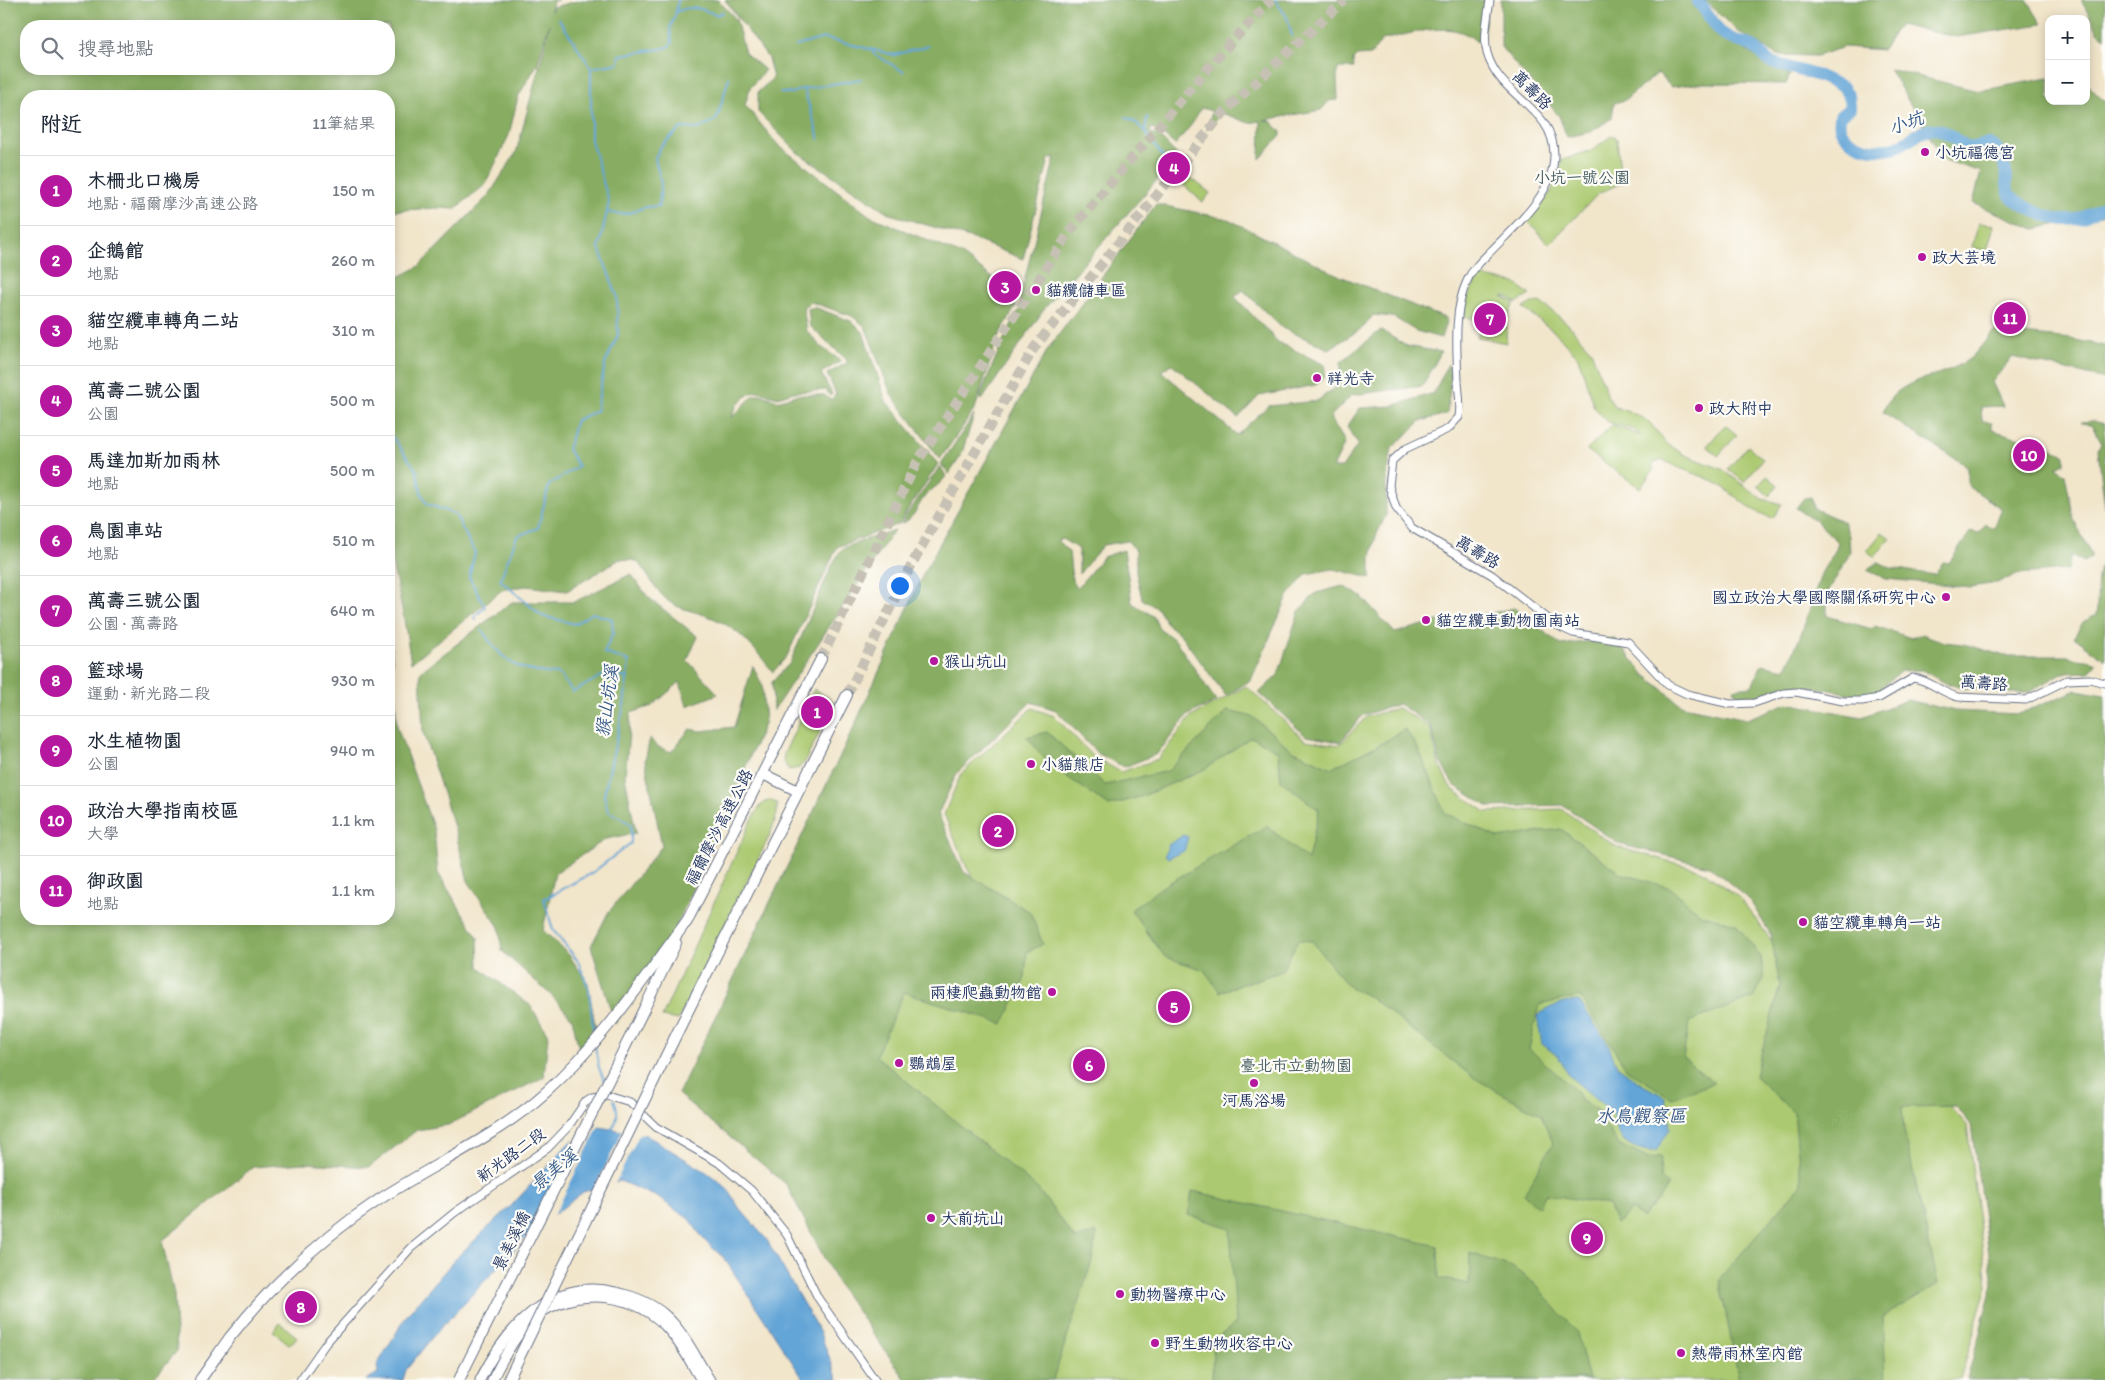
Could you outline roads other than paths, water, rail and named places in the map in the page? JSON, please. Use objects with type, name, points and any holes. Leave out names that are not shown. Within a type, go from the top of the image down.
[{"type":"highway","name":"福爾摩沙高速公路","points":[[644,1009],[821,659]]},
{"type":"highway","points":[[508,1380],[681,1025],[848,695]]},
{"type":"highway","points":[[763,774],[798,791]]},
{"type":"highway","points":[[200,1380],[230,1337],[272,1289],[320,1244],[379,1200],[482,1140],[546,1093],[590,1048],[689,918]]},
{"type":"highway","name":"景美溪橋","points":[[460,1380],[644,1009]]},
{"type":"main road","points":[[480,1380],[510,1332],[528,1313],[565,1293],[597,1289],[630,1295],[661,1312],[681,1334],[710,1380]]},
{"type":"main road","points":[[492,1380],[516,1338],[545,1309],[569,1300],[593,1296],[637,1305],[653,1316],[674,1337],[701,1380]]},
{"type":"street","name":"萬壽路","points":[[1490,0],[1486,35],[1487,51],[1490,60],[1505,84],[1548,126],[1553,142],[1554,163],[1548,182],[1535,203],[1468,279],[1462,298],[1457,334],[1459,416],[1448,430],[1400,452],[1390,465],[1391,496],[1404,520],[1417,531],[1492,575],[1556,625],[1573,632],[1628,642],[1668,685],[1687,694],[1712,701],[1744,705],[1784,693],[1796,692],[1843,701],[1862,701],[1879,698],[1913,678],[1929,682],[1950,695],[1958,697],[2026,700],[2067,680],[2090,679],[2105,683]]},
{"type":"street","name":"新光路二段","points":[[300,1380],[326,1343],[411,1248],[454,1213],[548,1148],[568,1127],[586,1101],[592,1097],[607,1095],[623,1099],[638,1108],[656,1127],[729,1170],[761,1200],[787,1235],[827,1312],[875,1380]]},
{"type":"water","points":[[1184,835],[1188,837],[1184,851],[1168,858],[1165,855],[1168,845]]},
{"type":"water","name":"水鳥觀察區","points":[[1579,1001],[1607,1042],[1617,1066],[1641,1084],[1665,1097],[1670,1128],[1656,1151],[1639,1149],[1623,1139],[1615,1127],[1613,1113],[1569,1076],[1558,1056],[1542,1044],[1537,1016],[1556,1005]]},
{"type":"water","name":"景美溪","points":[[599,1127],[646,1135],[708,1173],[727,1188],[740,1209],[767,1240],[820,1333],[838,1380],[804,1380],[724,1258],[705,1241],[689,1219],[657,1197],[620,1181],[583,1192],[528,1235],[435,1334],[406,1370],[403,1380],[366,1380],[378,1373],[377,1365],[407,1315],[457,1257],[512,1205],[570,1142]]},
{"type":"waterway","points":[[676,12],[678,0]]},
{"type":"waterway","points":[[1275,0],[1287,17],[1292,36]]},
{"type":"waterway","name":"小坑","points":[[1697,0],[1720,32],[1732,39],[1753,46],[1770,62],[1819,76],[1843,87],[1849,95],[1850,108],[1840,116],[1840,128],[1844,135],[1857,145],[1874,149],[1890,148],[1898,146],[1924,131],[1939,130],[1971,148],[1987,144],[1998,150],[2004,164],[2008,192],[2011,197],[2035,211],[2053,218],[2072,220],[2083,217],[2105,206]]},
{"type":"waterway","points":[[591,68],[619,63],[620,55],[666,48],[672,43],[670,28],[676,12],[691,8],[701,9],[716,15],[723,12]]},
{"type":"waterway","points":[[559,19],[591,68]]},
{"type":"waterway","points":[[796,46],[824,38],[894,55],[928,46]]},
{"type":"waterway","points":[[873,51],[874,54],[904,72]]},
{"type":"waterway","name":"猴山坑溪","points":[[591,68],[591,140],[609,202],[599,248],[617,296],[618,335],[605,364],[596,411],[576,420],[568,449],[578,466],[549,485],[538,528],[517,536],[500,580],[542,616],[575,624],[592,613],[612,619],[613,633],[604,653],[629,661],[624,705],[604,795],[608,811],[631,824],[631,843],[592,873],[544,899],[553,930],[578,961],[589,989],[594,1037]]},
{"type":"waterway","points":[[607,212],[625,214],[644,207],[659,206],[661,183],[655,158],[661,146],[681,128],[699,129],[717,119],[729,77]]},
{"type":"waterway","points":[[780,93],[793,93],[798,90],[861,79]]},
{"type":"waterway","points":[[804,89],[819,139]]},
{"type":"waterway","points":[[1126,117],[1144,130],[1168,161],[1177,167],[1190,171]]},
{"type":"waterway","points":[[1145,133],[1147,117]]},
{"type":"waterway","points":[[395,440],[417,471],[421,492],[427,504],[455,514],[475,553],[469,577],[485,607],[475,616],[476,620]]},
{"type":"waterway","points":[[482,630],[498,652],[506,659],[533,671],[559,674],[573,692],[605,674],[628,678]]},
{"type":"waterway","name":"猴山坑溪","points":[[595,1046],[599,1068],[604,1080]]},
{"type":"waterway","name":"猴山坑溪","points":[[611,1130],[617,1116],[614,1100]]},
{"type":"tunnel","points":[[821,659],[917,462],[1074,226],[1229,44],[1272,0]]},
{"type":"tunnel","points":[[847,695],[913,562],[1034,348],[1223,113],[1344,0]]},
{"type":"place","name":"小坑福德宮","points":[[1925,152]]},
{"type":"place","name":"萬壽二號公園","points":[[1174,168]]},
{"type":"place","name":"政大芸境","points":[[1922,257]]},
{"type":"place","name":"貓空纜車轉角二站","points":[[1005,287]]},
{"type":"place","name":"貓纜儲車區","points":[[1036,290]]},
{"type":"place","name":"御政園","points":[[2010,318]]},
{"type":"place","name":"萬壽三號公園","points":[[1490,319]]},
{"type":"place","name":"祥光寺","points":[[1317,378]]},
{"type":"place","name":"政大附中","points":[[1699,408]]},
{"type":"place","name":"政治大學指南校區","points":[[2029,455]]},
{"type":"place","name":"國立政治大學國際關係研究中心","points":[[1946,597]]},
{"type":"place","name":"貓空纜車動物園南站","points":[[1426,620]]},
{"type":"place","name":"猴山坑山","points":[[934,661]]},
{"type":"place","name":"木柵北口機房","points":[[817,712]]},
{"type":"place","name":"小貓熊店","points":[[1031,764]]},
{"type":"place","name":"企鵝館","points":[[998,831]]},
{"type":"place","name":"貓空纜車轉角一站","points":[[1803,922]]},
{"type":"place","name":"兩棲爬蟲動物館","points":[[1052,992]]},
{"type":"place","name":"馬達加斯加雨林","points":[[1174,1007]]},
{"type":"place","name":"鸚鵡屋","points":[[899,1063]]},
{"type":"place","name":"鳥園車站","points":[[1089,1065]]},
{"type":"place","name":"河馬浴場","points":[[1254,1083]]},
{"type":"place","name":"大前坑山","points":[[931,1218]]},
{"type":"place","name":"水生植物園","points":[[1587,1238]]},
{"type":"place","name":"動物醫療中心","points":[[1120,1294]]},
{"type":"place","name":"籃球場","points":[[301,1307]]},
{"type":"place","name":"野生動物收容中心","points":[[1155,1343]]},
{"type":"place","name":"熱帶雨林室內館","points":[[1681,1353]]},
{"type":"park label","name":"小坑一號公園","points":[[1582,177]]},
{"type":"park label","name":"臺北市立動物園","points":[[1296,1065]]}]
